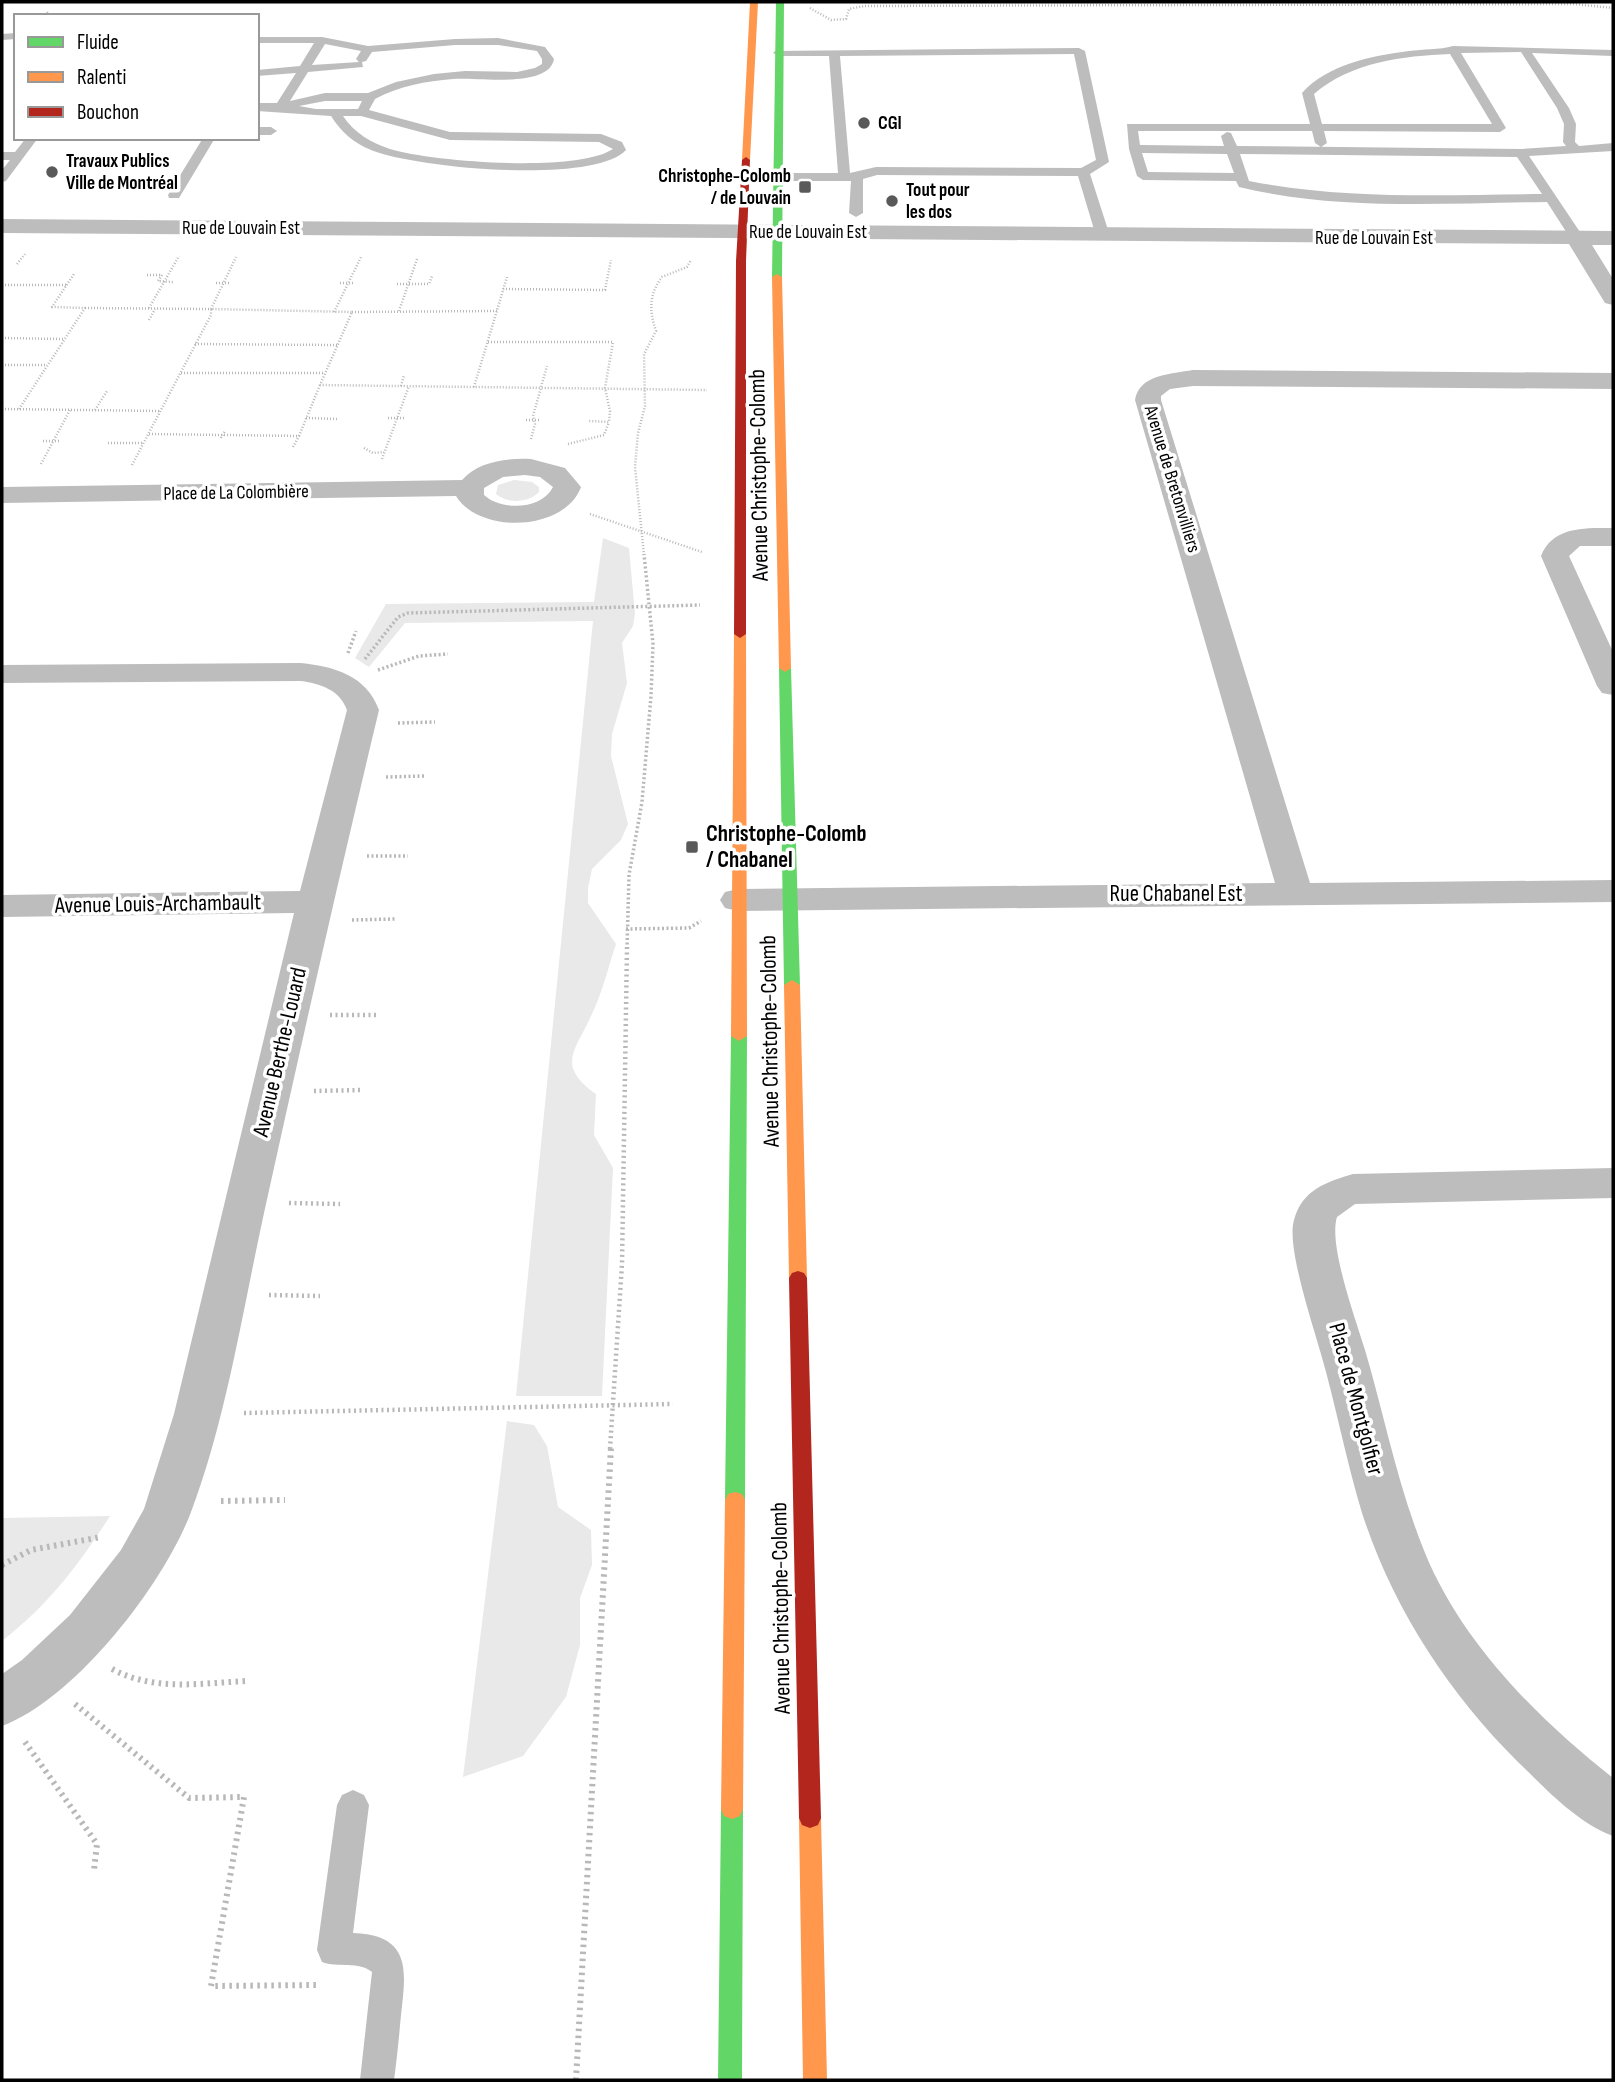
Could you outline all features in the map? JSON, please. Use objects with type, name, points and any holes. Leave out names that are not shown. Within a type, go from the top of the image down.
[{"type":"main road","name":"Avenue Christophe-Colomb","points":[[730,2080],[742,241],[754,2]]},
{"type":"main road","name":"Avenue Christophe-Colomb","points":[[780,2],[776,240],[815,2080]]},
{"type":"street","name":"Rue de Louvain Est","points":[[2,226],[742,241]]},
{"type":"street","name":"Rue de Louvain Est","points":[[2,242],[742,241],[1030,232],[1103,236],[1582,246],[1613,255]]},
{"type":"street","name":"Rue de Louvain Est","points":[[776,240],[1582,246],[1613,238]]},
{"type":"street","points":[[1582,246],[1613,298]]},
{"type":"street","name":"Avenue de Bretonvilliers","points":[[1296,894],[1148,400],[1149,393],[1162,383],[1185,378],[1613,381]]},
{"type":"street","name":"Place de La Colombière","points":[[2,495],[470,488]]},
{"type":"street","points":[[1613,537],[1584,537],[1568,541],[1558,547],[1555,556],[1613,686]]},
{"type":"street","name":"Avenue Berthe-Louard","points":[[2,674],[293,671],[326,676],[345,684],[358,696],[363,710],[315,902],[197,1414],[167,1513],[138,1565],[104,1612],[66,1654],[2,1703]]},
{"type":"street","name":"Rue Chabanel Est","points":[[738,900],[1613,891]]},
{"type":"street","name":"Avenue Louis-Archambault","points":[[2,906],[315,902]]},
{"type":"street","name":"Place de Montgolfier","points":[[1613,1183],[1353,1189],[1332,1196],[1324,1203],[1314,1219],[1313,1228],[1377,1481],[1403,1559],[1466,1664],[1493,1698],[1560,1766],[1613,1811]]},
{"type":"lane","points":[[259,40],[321,40],[368,48],[447,40],[500,41],[541,49],[548,59],[542,70],[528,75],[457,75],[384,88],[370,97],[362,112]]},
{"type":"lane","points":[[281,107],[321,40]]},
{"type":"lane","points":[[281,107],[325,97],[352,81],[368,48]]},
{"type":"lane","points":[[1242,177],[1143,176],[1130,127],[1500,128],[1453,48]]},
{"type":"lane","points":[[1324,150],[1308,93],[1315,86],[1338,74],[1376,61],[1453,48],[1613,53]]},
{"type":"lane","points":[[777,177],[850,177],[876,171],[1083,172],[1103,162],[1079,51],[842,49],[779,53]]},
{"type":"lane","points":[[842,49],[838,118],[842,126],[856,213]]},
{"type":"lane","points":[[1524,49],[1563,108],[1570,124],[1569,142],[1575,149]]},
{"type":"lane","points":[[259,73],[303,70],[352,81],[370,97]]},
{"type":"lane","points":[[259,107],[334,113],[362,112],[450,136],[601,138],[612,141],[620,150],[609,158],[565,165],[423,160],[399,156],[365,143],[349,132],[334,113]]},
{"type":"lane","points":[[1422,127],[1433,151]]},
{"type":"lane","points":[[1224,128],[1244,184],[1285,194],[1324,198],[1552,198]]},
{"type":"lane","points":[[259,131],[271,131]]},
{"type":"lane","points":[[2,178],[31,140]]},
{"type":"lane","points":[[174,195],[208,140]]},
{"type":"lane","points":[[1135,149],[1553,153],[1613,147]]},
{"type":"lane","points":[[1521,153],[1582,246]]},
{"type":"lane","points":[[2,156],[19,156]]},
{"type":"lane","points":[[1083,172],[1103,236]]},
{"type":"lane","points":[[353,1804],[334,1950],[374,1952],[381,1956],[389,1969],[377,2080]]},
{"type":"path","points":[[803,3],[834,22],[845,21],[849,9],[864,6],[1574,4],[1613,8]]},
{"type":"path","points":[[17,264],[25,254]]},
{"type":"path","points":[[149,308],[179,256]]},
{"type":"path","points":[[131,467],[181,373],[237,256]]},
{"type":"path","points":[[334,312],[361,257]]},
{"type":"path","points":[[399,311],[417,258]]},
{"type":"path","points":[[503,289],[605,290],[611,259]]},
{"type":"path","points":[[576,2080],[622,1264],[626,929],[629,875],[639,827],[651,696],[653,629],[635,467],[638,433],[645,406],[644,354],[656,331],[650,306],[662,277],[687,267],[691,260]]},
{"type":"path","points":[[74,274],[52,307],[334,312],[497,311]]},
{"type":"path","points":[[147,275],[162,275],[158,281],[173,282]]},
{"type":"path","points":[[397,284],[429,284],[432,276]]},
{"type":"path","points":[[474,387],[508,277]]},
{"type":"path","points":[[2,283],[67,285]]},
{"type":"path","points":[[216,283],[231,283]]},
{"type":"path","points":[[340,283],[354,283]]},
{"type":"path","points":[[19,409],[85,308]]},
{"type":"path","points":[[149,320],[156,308]]},
{"type":"path","points":[[406,317],[408,311]]},
{"type":"path","points":[[293,447],[352,312]]},
{"type":"path","points":[[2,338],[65,339]]},
{"type":"path","points":[[488,342],[614,342],[605,388],[610,411],[604,435],[561,446]]},
{"type":"path","points":[[195,344],[264,347],[337,345]]},
{"type":"path","points":[[2,365],[48,365]]},
{"type":"path","points":[[530,444],[540,388],[547,366]]},
{"type":"path","points":[[181,373],[325,373]]},
{"type":"path","points":[[401,386],[404,375]]},
{"type":"path","points":[[320,385],[708,390]]},
{"type":"path","points":[[380,464],[409,386]]},
{"type":"path","points":[[95,410],[107,391]]},
{"type":"path","points":[[2,409],[161,411]]},
{"type":"path","points":[[38,468],[70,410]]},
{"type":"path","points":[[306,418],[339,419]]},
{"type":"path","points":[[388,418],[404,418]]},
{"type":"path","points":[[526,420],[541,420]]},
{"type":"path","points":[[589,421],[609,422]]},
{"type":"path","points":[[149,433],[299,436]]},
{"type":"path","points":[[43,441],[60,441]]},
{"type":"path","points":[[108,443],[144,443]]},
{"type":"path","points":[[364,448],[373,453],[384,452]]},
{"type":"path","points":[[580,510],[702,552]]},
{"type":"path","points":[[360,665],[398,617],[408,613],[700,605]]},
{"type":"path","points":[[342,659],[351,648],[356,631]]},
{"type":"path","points":[[371,672],[399,665],[419,656],[447,654]]},
{"type":"path","points":[[396,723],[435,722]]},
{"type":"path","points":[[383,777],[424,776]]},
{"type":"path","points":[[365,856],[408,856]]},
{"type":"path","points":[[352,920],[395,919]]},
{"type":"path","points":[[626,929],[689,928]]},
{"type":"path","points":[[330,1015],[378,1015]]},
{"type":"path","points":[[314,1091],[362,1090]]},
{"type":"path","points":[[289,1203],[340,1204]]},
{"type":"path","points":[[269,1295],[320,1296]]},
{"type":"path","points":[[243,1413],[673,1404]]},
{"type":"path","points":[[221,1501],[285,1500]]},
{"type":"path","points":[[2,1565],[42,1547],[105,1537]]},
{"type":"path","points":[[112,1669],[135,1681],[159,1684],[247,1681]]},
{"type":"path","points":[[74,1704],[189,1798],[244,1797],[211,1986],[332,1985]]},
{"type":"path","points":[[25,1742],[97,1843],[94,1870]]},
{"type":"shaded area","points":[[514,480],[532,482],[539,487],[539,492],[518,501],[496,494],[498,485]]},
{"type":"shaded area","points":[[603,538],[629,548],[635,614],[633,626],[622,643],[627,683],[612,734],[611,756],[628,824],[621,840],[592,869],[588,888],[588,903],[616,944],[598,999],[572,1057],[576,1074],[583,1084],[596,1094],[594,1135],[613,1168],[602,1396],[516,1396],[593,621],[405,623],[369,667],[355,658],[386,604],[594,602]]},
{"type":"shaded area","points":[[507,1421],[534,1425],[547,1446],[558,1507],[591,1530],[592,1565],[580,1598],[580,1645],[566,1697],[523,1756],[463,1777]]},
{"type":"shaded area","points":[[110,1516],[62,1583],[34,1613],[2,1641],[2,1518]]},
{"type":"traffic: fast","points":[[777,277],[780,2]]},
{"type":"traffic: fast","points":[[785,668],[792,985]]},
{"type":"traffic: fast","points":[[735,1500],[739,1036]]},
{"type":"traffic: fast","points":[[730,2080],[732,1809]]},
{"type":"traffic: slow","points":[[746,160],[754,2]]},
{"type":"traffic: slow","points":[[777,277],[785,668]]},
{"type":"traffic: slow","points":[[739,1036],[740,634]]},
{"type":"traffic: slow","points":[[792,985],[798,1278]]},
{"type":"traffic: slow","points":[[732,1809],[735,1500]]},
{"type":"traffic: slow","points":[[810,1818],[815,2080]]},
{"type":"traffic: jam","points":[[740,634],[741,261],[746,160]]},
{"type":"traffic: jam","points":[[798,1278],[810,1818]]},
{"type":"place","name":"CGI","points":[[864,123]]},
{"type":"place","name":"Travaux Publics Ville de Montréal","points":[[52,172]]},
{"type":"place","name":"Christophe-Colomb / de Louvain","points":[[805,187]]},
{"type":"place","name":"Tout pour les dos","points":[[892,201]]},
{"type":"place","name":"Christophe-Colomb / Chabanel","points":[[692,847]]}]
